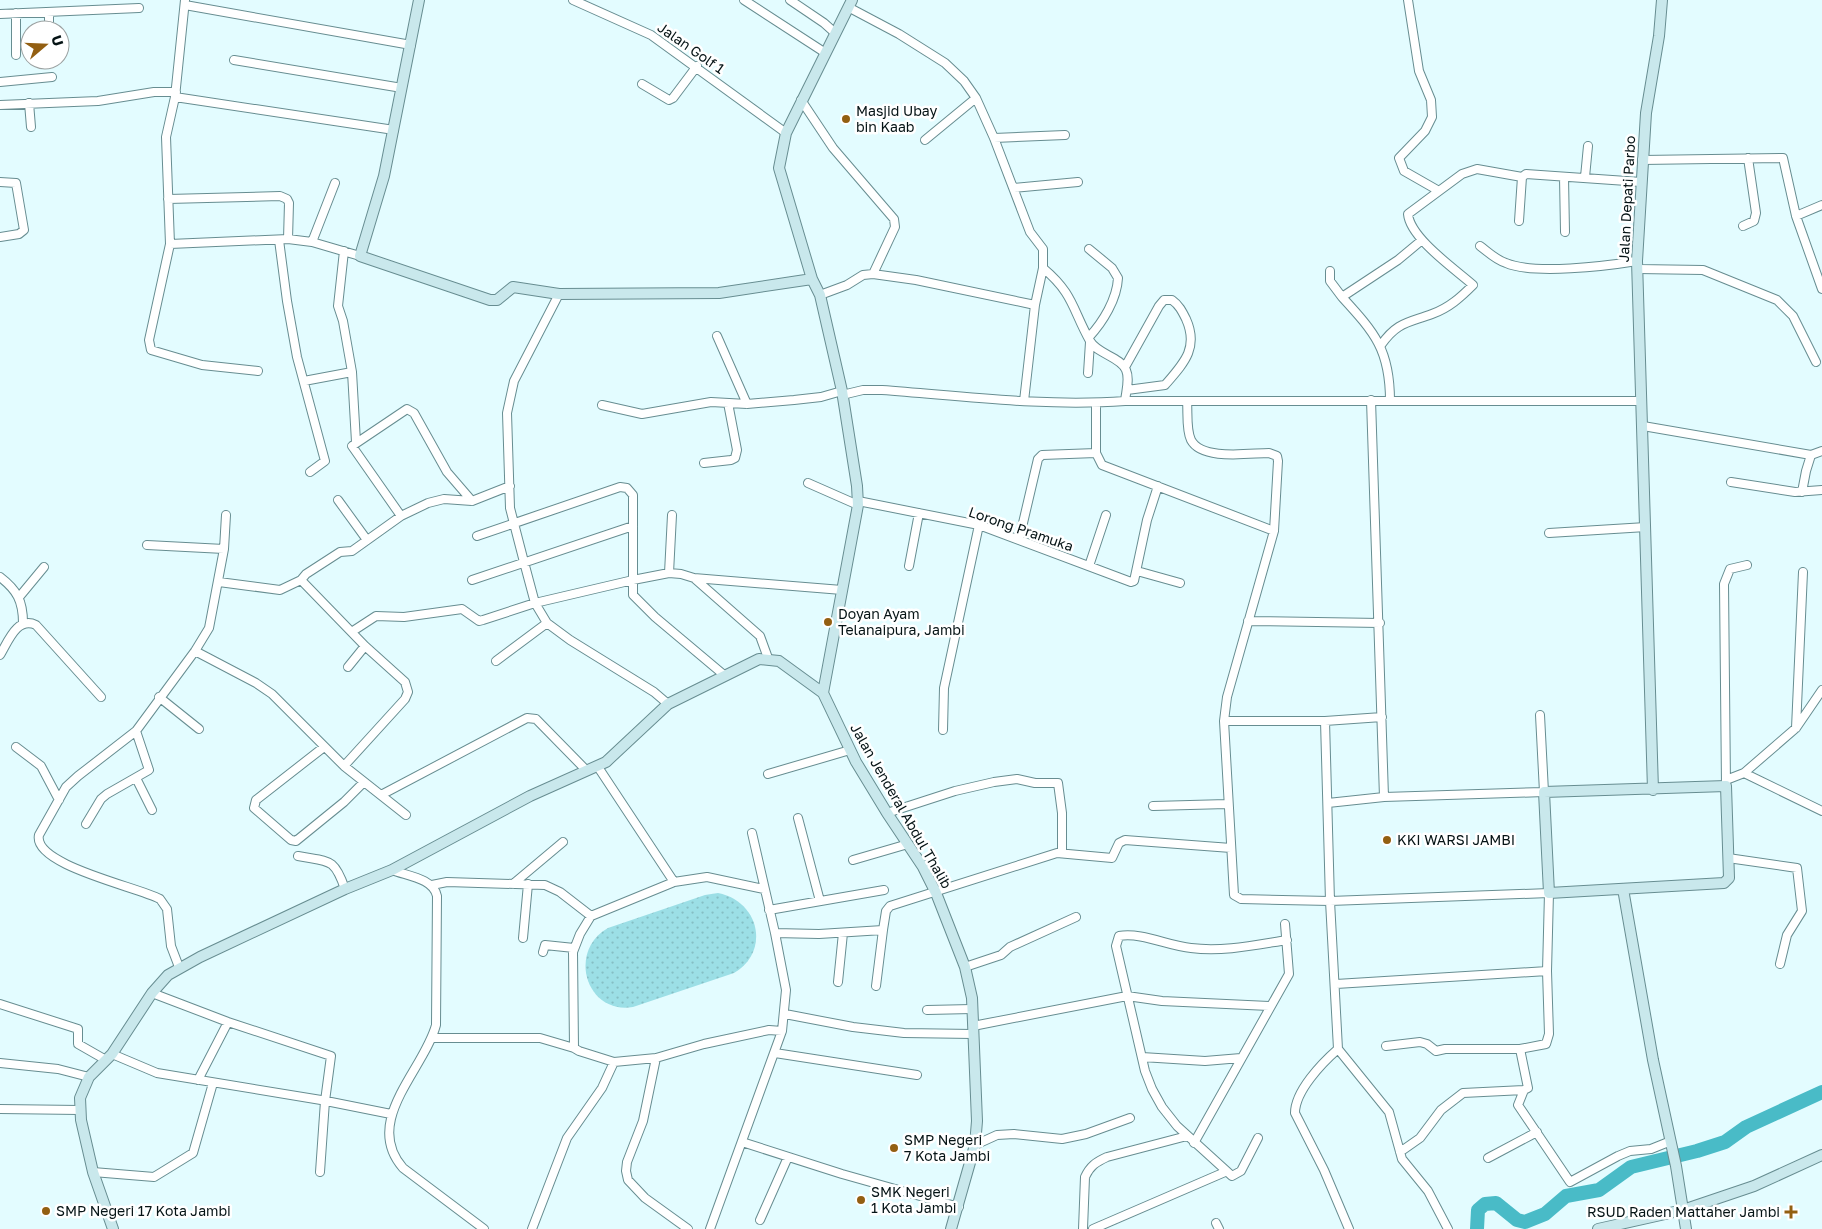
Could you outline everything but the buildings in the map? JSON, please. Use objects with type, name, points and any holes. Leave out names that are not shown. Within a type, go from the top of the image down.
[{"type":"street","points":[[360,256],[384,176],[419,0]]},
{"type":"street","name":"Jalan Golf 1","points":[[573,0],[650,35],[697,66],[786,133]]},
{"type":"street","points":[[744,0],[824,52]]},
{"type":"street","points":[[790,0],[834,32]]},
{"type":"street","points":[[1408,0],[1419,71],[1430,100],[1432,117],[1425,131],[1403,153],[1400,162],[1404,171],[1439,191]]},
{"type":"street","name":"Jalan Depati Parbo","points":[[1653,790],[1638,265],[1642,160],[1646,113],[1659,36],[1662,0]]},
{"type":"street","points":[[258,371],[202,365],[151,350],[149,340],[170,244],[166,136],[176,94],[185,3],[411,45]]},
{"type":"street","points":[[113,1229],[93,1172],[80,1110],[80,1098],[89,1077],[109,1057],[121,1033],[168,975],[178,967],[345,889],[392,870],[530,796],[586,770],[598,767],[606,762],[668,704],[759,659],[768,658],[779,661],[823,693],[858,503],[842,393],[820,295],[812,279],[779,168],[786,133],[800,100],[850,4],[945,63],[964,81],[976,98],[994,138],[1030,232],[1043,249],[1043,268],[1035,306],[1024,401]]},
{"type":"street","points":[[0,14],[139,8]]},
{"type":"street","points":[[49,12],[49,20]]},
{"type":"street","points":[[16,13],[16,55]]},
{"type":"street","points":[[234,60],[402,88]]},
{"type":"street","points":[[642,84],[669,100],[673,98],[697,66]]},
{"type":"street","points":[[0,82],[52,77]]},
{"type":"street","points":[[0,105],[98,101],[154,92],[394,130]]},
{"type":"street","points":[[925,140],[976,98]]},
{"type":"street","points":[[800,100],[833,148],[894,219],[895,227],[873,274]]},
{"type":"street","points":[[29,103],[30,127]]},
{"type":"street","points":[[994,138],[1065,135]]},
{"type":"street","points":[[1585,177],[1588,146]]},
{"type":"street","points":[[1642,160],[1780,156],[1784,159],[1796,216],[1822,289]]},
{"type":"street","points":[[1743,226],[1754,221],[1756,213],[1748,158]]},
{"type":"street","points":[[1381,345],[1395,328],[1408,320],[1440,310],[1460,298],[1473,285],[1422,240],[1408,214],[1462,174],[1477,169],[1522,177],[1532,174],[1641,182]]},
{"type":"street","points":[[1520,221],[1522,177]]},
{"type":"street","points":[[1564,177],[1565,232]]},
{"type":"street","points":[[0,182],[16,183],[24,227],[22,233],[0,237]]},
{"type":"street","points":[[1014,188],[1078,182]]},
{"type":"street","points":[[312,242],[335,183]]},
{"type":"street","points":[[168,199],[280,196],[287,199],[289,203],[288,239]]},
{"type":"street","points":[[1796,216],[1822,205]]},
{"type":"street","points":[[170,244],[288,239],[312,242],[360,256],[490,300],[497,300],[513,287],[559,294],[719,293],[812,279]]},
{"type":"street","points":[[279,240],[292,330],[325,461],[310,472]]},
{"type":"street","points":[[1342,297],[1398,260],[1422,240]]},
{"type":"street","points":[[1480,246],[1506,263],[1526,268],[1594,268],[1638,265],[1703,270],[1784,304],[1793,316],[1816,362]]},
{"type":"street","points":[[1088,373],[1090,340],[1114,296],[1118,278],[1112,268],[1089,249]]},
{"type":"street","points":[[344,251],[338,306],[344,321],[352,372],[356,442]]},
{"type":"street","points":[[1043,268],[1064,287],[1090,340],[1125,367],[1127,375],[1126,401]]},
{"type":"street","points":[[1330,271],[1330,281],[1381,345],[1390,379],[1390,401]]},
{"type":"street","points":[[820,295],[847,285],[863,275],[873,274],[916,280],[1035,306]]},
{"type":"street","points":[[559,294],[514,381],[507,413],[510,508],[524,562],[535,603],[547,623],[570,640],[654,692],[668,704]]},
{"type":"street","points":[[1125,367],[1159,306],[1164,300],[1172,300],[1179,306],[1190,330],[1192,348],[1177,371],[1164,385],[1127,390]]},
{"type":"street","points":[[717,336],[747,404]]},
{"type":"street","points":[[304,381],[352,372]]},
{"type":"street","points":[[602,405],[642,414],[710,402],[747,404],[821,398],[863,390],[1024,401],[1096,403],[1126,401],[1641,400]]},
{"type":"street","points":[[1371,400],[1380,623],[1384,797]]},
{"type":"street","points":[[1187,401],[1189,434],[1197,447],[1208,453],[1269,453],[1277,456],[1274,531],[1256,589],[1227,698],[1224,721],[1233,890],[1237,898],[1330,901],[1549,893],[1720,884],[1729,878],[1724,584],[1730,569],[1747,565]]},
{"type":"street","points":[[704,463],[735,458],[736,450],[728,403]]},
{"type":"street","points":[[1096,403],[1096,453],[1098,460],[1107,468],[1274,531]]},
{"type":"street","points":[[401,516],[352,446],[402,410],[411,410],[447,472],[472,501]]},
{"type":"street","points":[[1643,426],[1811,455],[1822,451]]},
{"type":"street","points":[[1019,540],[1038,458],[1042,455],[1096,453]]},
{"type":"street","points":[[1802,492],[1811,455]]},
{"type":"street","points":[[1731,482],[1802,492],[1822,490]]},
{"type":"street","name":"Lorong Pramuka","points":[[808,483],[858,503],[919,513],[979,526],[1130,582],[1134,581],[1136,571]]},
{"type":"street","points":[[219,582],[280,590],[301,580],[306,574],[340,552],[352,551],[401,516],[428,503],[444,499],[472,501],[510,486]]},
{"type":"street","points":[[478,536],[623,486],[633,495],[632,580],[634,595],[724,675]]},
{"type":"street","points":[[1158,486],[1147,520],[1136,571],[1180,583]]},
{"type":"street","points":[[338,500],[367,540]]},
{"type":"street","points":[[909,566],[919,513]]},
{"type":"street","points":[[178,967],[171,946],[167,909],[160,899],[82,871],[41,849],[37,841],[66,787],[136,731],[195,651],[209,628],[224,549],[226,515]]},
{"type":"street","points":[[669,573],[672,515]]},
{"type":"street","points":[[1089,566],[1106,515]]},
{"type":"street","points":[[472,580],[633,526]]},
{"type":"street","points":[[942,730],[942,709],[947,670],[979,526]]},
{"type":"street","points":[[1549,533],[1646,527]]},
{"type":"street","points":[[148,545],[224,549]]},
{"type":"street","points":[[20,596],[44,567]]},
{"type":"street","points":[[1796,728],[1803,572]]},
{"type":"street","points":[[353,631],[376,616],[404,617],[462,609],[479,621],[535,603],[669,573],[694,578],[842,590]]},
{"type":"street","points":[[0,577],[11,585],[20,596],[23,608],[23,623]]},
{"type":"street","points":[[694,578],[760,636],[768,658]]},
{"type":"street","points":[[301,580],[353,631],[365,646],[406,682],[408,692],[405,699],[344,766]]},
{"type":"street","points":[[1248,622],[1380,623]]},
{"type":"street","points":[[0,655],[18,626],[23,623],[36,625],[101,697]]},
{"type":"street","points":[[496,661],[547,623]]},
{"type":"street","points":[[348,668],[365,646]]},
{"type":"street","points":[[195,651],[256,683],[272,694],[344,766],[406,815]]},
{"type":"street","points":[[1328,803],[1384,797],[1653,790],[1726,783],[1744,773],[1796,728],[1822,690]]},
{"type":"street","name":"Jalan Jenderal Abdul Thalib","points":[[823,693],[850,750],[886,813],[908,844],[936,893],[965,966],[972,1010],[977,1121],[975,1145],[959,1207],[951,1229]]},
{"type":"street","points":[[159,698],[199,729]]},
{"type":"street","points":[[1386,1046],[1420,1042],[1428,1044],[1436,1051],[1445,1049],[1520,1049],[1543,1046],[1548,1040],[1549,893],[1540,715]]},
{"type":"street","points":[[1224,721],[1325,721],[1382,717]]},
{"type":"street","points":[[381,796],[527,718],[536,719],[586,770]]},
{"type":"street","points":[[1325,721],[1330,901],[1336,984],[1338,1049],[1389,1112],[1402,1159],[1428,1191],[1448,1229]]},
{"type":"street","points":[[86,824],[101,799],[148,772],[149,768],[136,731]]},
{"type":"street","points":[[16,747],[41,766],[59,800]]},
{"type":"street","points":[[324,747],[256,800],[254,808],[294,842],[327,818],[364,782]]},
{"type":"street","points":[[768,774],[850,750]]},
{"type":"street","points":[[598,767],[674,882]]},
{"type":"street","points":[[1744,773],[1822,811]]},
{"type":"street","points":[[136,778],[152,810]]},
{"type":"street","points":[[886,813],[955,791],[994,782],[1017,779],[1035,783],[1058,783],[1062,813],[1062,852]]},
{"type":"street","points":[[1152,806],[1227,804]]},
{"type":"street","points":[[798,818],[820,900]]},
{"type":"street","points":[[710,1229],[775,1053],[785,1014],[786,990],[752,833]]},
{"type":"street","points":[[876,986],[886,911],[890,906],[1062,852],[1109,859],[1115,856],[1122,840],[1231,848]]},
{"type":"street","points":[[513,884],[563,842]]},
{"type":"street","points":[[853,860],[908,844]]},
{"type":"street","points":[[298,856],[326,861],[334,865],[338,870],[345,889]]},
{"type":"street","points":[[1728,858],[1797,868],[1802,911],[1787,935],[1780,964]]},
{"type":"street","points":[[392,870],[432,885],[447,882],[528,884],[553,887],[592,916]]},
{"type":"street","points":[[574,1048],[574,948],[592,916],[674,882],[707,877],[764,889]]},
{"type":"street","points":[[523,938],[528,884]]},
{"type":"street","points":[[432,885],[437,896],[436,1025],[433,1038],[394,1104],[389,1124],[391,1139],[396,1161],[403,1168],[484,1229]]},
{"type":"street","points":[[1623,889],[1653,1060],[1672,1144],[1686,1229]]},
{"type":"street","points":[[769,910],[884,890]]},
{"type":"street","points":[[965,966],[1001,955],[1010,947],[1076,917]]},
{"type":"street","points":[[1194,1144],[1289,974],[1285,924]]},
{"type":"street","points":[[775,933],[843,934],[883,930]]},
{"type":"street","points":[[838,982],[843,934]]},
{"type":"street","points":[[1258,1138],[1237,1175],[1232,1176],[1194,1144],[1162,1107],[1145,1071],[1116,946],[1119,936],[1130,935],[1192,948],[1236,948],[1287,940]]},
{"type":"street","points":[[543,952],[545,945],[574,948]]},
{"type":"street","points":[[1336,984],[1547,970]]},
{"type":"street","points":[[152,994],[228,1022],[331,1056],[325,1101],[320,1172]]},
{"type":"street","points":[[785,1014],[853,1027],[887,1031],[973,1030],[1127,996],[1162,1001],[1270,1006]]},
{"type":"street","points":[[0,1004],[78,1029],[78,1044],[109,1057],[157,1073],[391,1114]]},
{"type":"street","points":[[927,1010],[972,1010]]},
{"type":"street","points":[[198,1080],[228,1022]]},
{"type":"street","points":[[433,1038],[532,1037],[550,1040],[614,1062],[656,1058],[704,1044],[769,1030],[782,1031]]},
{"type":"street","points":[[1338,1049],[1322,1062],[1295,1105],[1295,1113],[1324,1170],[1349,1229]]},
{"type":"street","points":[[1520,1049],[1528,1088],[1524,1090],[1518,1105],[1570,1182],[1630,1151],[1652,1149],[1672,1144]]},
{"type":"street","points":[[775,1053],[917,1075]]},
{"type":"street","points":[[1142,1057],[1205,1061],[1242,1058]]},
{"type":"street","points":[[656,1058],[643,1121],[627,1162],[626,1172],[628,1180],[633,1187],[674,1221],[688,1229]]},
{"type":"street","points":[[532,1229],[569,1133],[602,1088],[614,1062]]},
{"type":"street","points":[[0,1063],[58,1069],[89,1077]]},
{"type":"street","points":[[93,1172],[154,1177],[193,1153],[213,1083]]},
{"type":"street","points":[[1400,1152],[1420,1138],[1441,1110],[1463,1094],[1524,1090]]},
{"type":"street","points":[[0,1109],[80,1110]]},
{"type":"street","points":[[975,1145],[997,1135],[1014,1134],[1062,1139],[1086,1134],[1130,1118]]},
{"type":"street","points":[[1488,1158],[1537,1132]]},
{"type":"street","points":[[1083,1229],[1085,1176],[1096,1162],[1106,1157],[1187,1136]]},
{"type":"street","points":[[742,1142],[959,1207]]},
{"type":"street","points":[[1598,1229],[1683,1210],[1754,1186],[1822,1155]]},
{"type":"street","points":[[760,1220],[788,1157]]},
{"type":"street","points":[[1093,1229],[1225,1172]]},
{"type":"shaded area","points":[[718,893],[732,898],[743,906],[751,916],[756,940],[753,952],[746,964],[734,973],[633,1007],[617,1007],[604,1001],[594,992],[588,979],[586,965],[588,951],[595,938],[608,928],[705,895]]},
{"type":"waterway","points":[[1477,1229],[1478,1210],[1485,1204],[1496,1203],[1517,1220],[1525,1222],[1545,1214],[1566,1196],[1599,1190],[1631,1167],[1697,1151],[1725,1142],[1746,1127],[1822,1092]]},
{"type":"place","name":"Masjid Ubay bin Kaab","points":[[846,119]]},
{"type":"place","name":"Doyan Ayam Telanaipura, Jambi","points":[[828,622]]},
{"type":"place","name":"KKI WARSI JAMBI","points":[[1387,840]]},
{"type":"place","name":"SMP Negeri 7 Kota Jambi","points":[[894,1148]]},
{"type":"place","name":"SMK Negeri 1 Kota Jambi","points":[[861,1200]]},
{"type":"place","name":"SMP Negeri 17 Kota Jambi","points":[[46,1211]]},
{"type":"place","name":"RSUD Raden Mattaher Jambi","points":[[1791,1212]]}]
